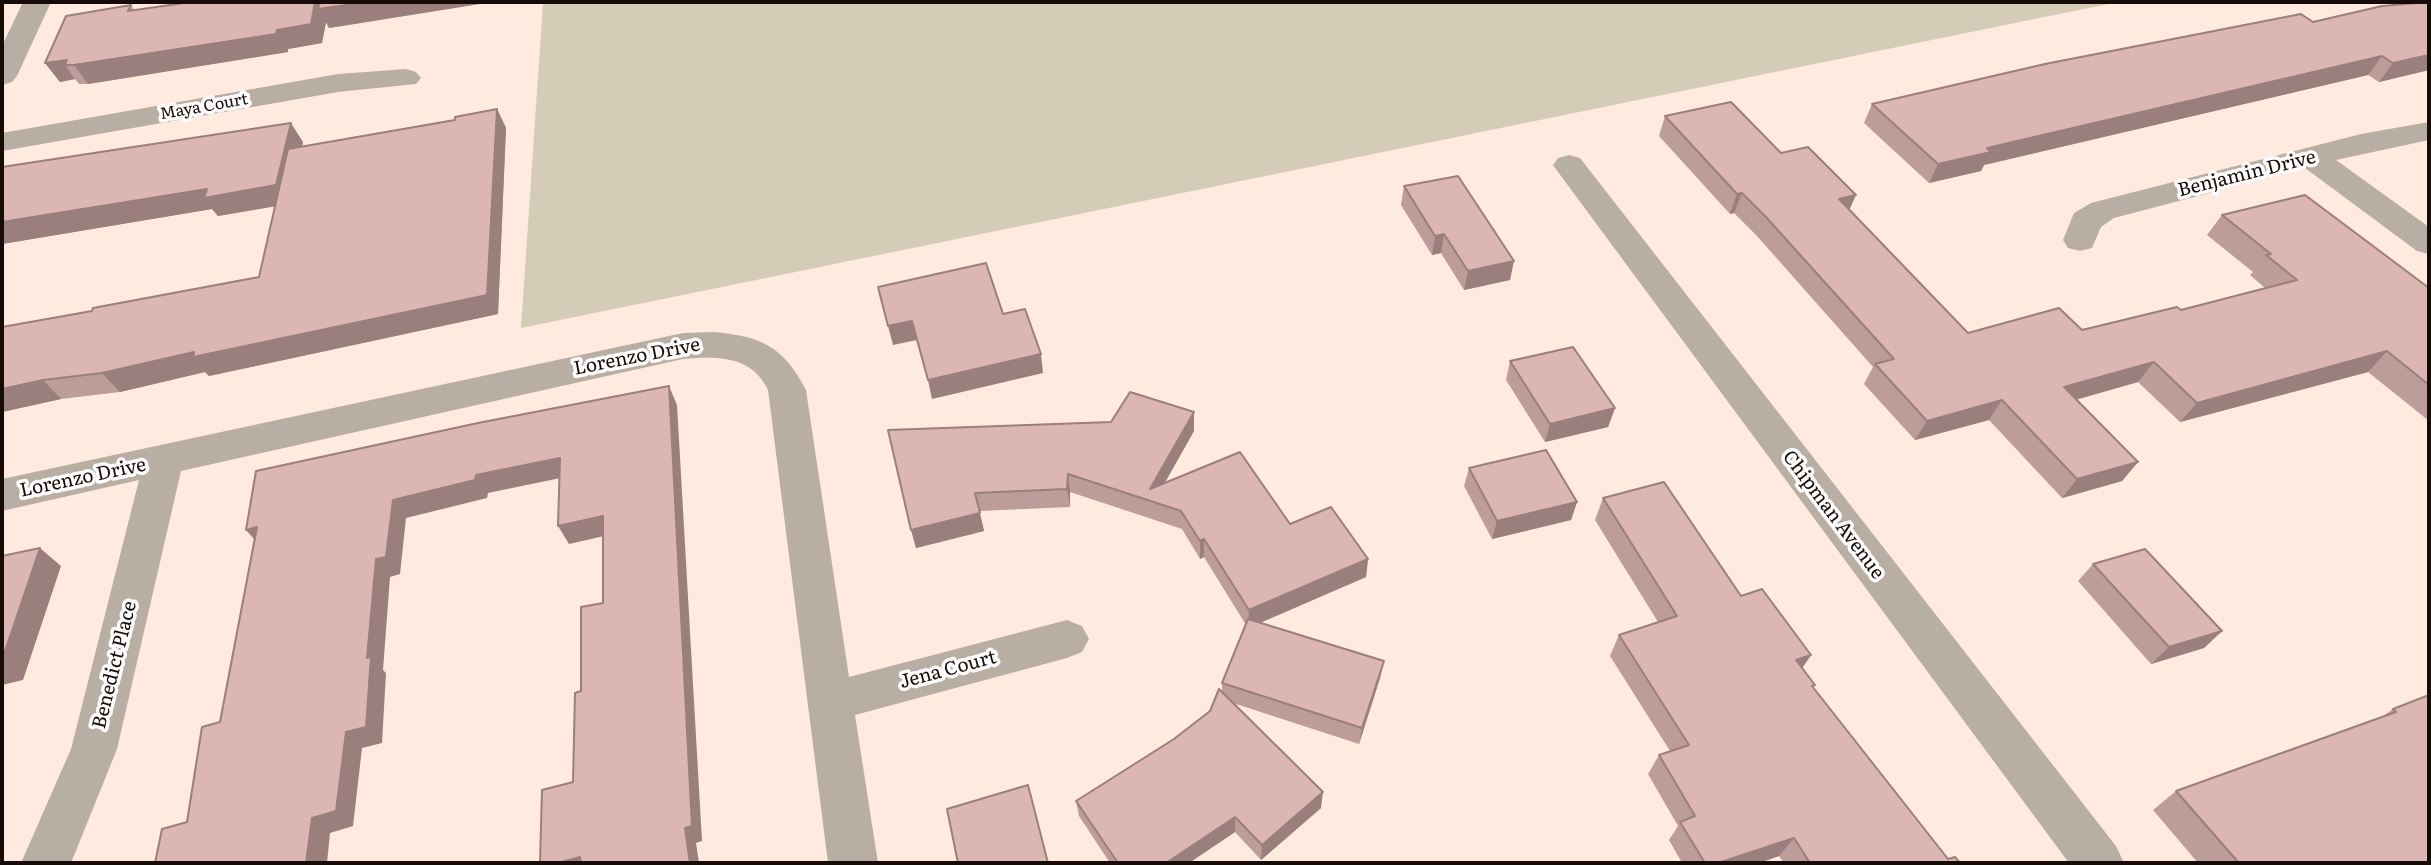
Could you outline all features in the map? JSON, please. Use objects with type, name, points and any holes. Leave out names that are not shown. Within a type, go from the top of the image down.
[{"type":"street","points":[[2,76],[37,2]]},
{"type":"street","name":"Maya Court","points":[[2,142],[338,83],[406,78]]},
{"type":"street","name":"Benjamin Drive","points":[[2080,240],[2086,221],[2103,210],[2361,144],[2429,131]]},
{"type":"street","points":[[2312,158],[2429,243]]},
{"type":"street","name":"Chipman Avenue","points":[[1569,165],[2099,863]]},
{"type":"street","name":"Lorenzo Drive","points":[[2,495],[682,346],[712,343],[751,351],[779,371],[787,390],[853,863]]},
{"type":"street","name":"Benedict Place","points":[[46,863],[94,749],[164,460]]},
{"type":"street","name":"Jena Court","points":[[829,702],[1067,639]]},
{"type":"shaded area","points":[[543,2],[2118,2],[521,328]]},
{"type":"building","points":[[191,2],[315,2],[311,24],[277,30],[276,34],[74,65],[65,65],[67,60],[45,63],[66,16],[131,5],[128,11]]},
{"type":"building","points":[[320,2],[367,2],[318,9]]},
{"type":"building","points":[[2429,2],[2429,55],[2393,63],[2382,56],[1987,148],[1991,152],[1938,164],[1872,104],[2045,64],[2301,14],[2313,22],[2382,6]]},
{"type":"building","points":[[1731,102],[1781,153],[1808,147],[1856,195],[1839,199],[1968,333],[2059,308],[2082,330],[2177,307],[2181,310],[2297,280],[2266,255],[2271,254],[2222,215],[2305,195],[2429,288],[2429,385],[2387,351],[2197,403],[2154,362],[2064,387],[2138,462],[2077,479],[2002,400],[1927,421],[1875,364],[1894,359],[1765,216],[1742,193],[1737,194],[1665,116]]},
{"type":"building","points":[[497,109],[487,295],[193,357],[194,352],[102,373],[43,380],[2,389],[2,327],[259,277],[288,149],[455,120],[455,117]]},
{"type":"building","points":[[291,123],[276,185],[204,198],[207,189],[2,222],[2,167]]},
{"type":"building","points":[[1458,176],[1514,261],[1468,271],[1444,234],[1435,236],[1404,186]]},
{"type":"building","points":[[986,263],[1003,314],[1025,309],[1041,354],[928,380],[912,321],[888,326],[878,287]]},
{"type":"building","points":[[1573,347],[1615,408],[1550,424],[1510,361]]},
{"type":"building","points":[[669,386],[692,826],[685,828],[690,863],[581,863],[580,857],[558,863],[540,863],[542,790],[573,782],[575,693],[581,691],[581,607],[603,603],[603,516],[558,526],[560,458],[476,475],[475,480],[393,500],[386,557],[376,559],[367,658],[371,656],[366,727],[346,732],[336,811],[312,818],[306,863],[155,863],[162,829],[187,822],[202,727],[220,722],[257,527],[246,530],[256,471],[478,423]]},
{"type":"building","points":[[1130,392],[1194,412],[1150,489],[1240,452],[1290,524],[1331,507],[1368,559],[1249,610],[1204,539],[1200,541],[1181,511],[1068,474],[1067,489],[975,493],[980,513],[911,530],[888,430],[1111,422]]},
{"type":"building","points":[[1546,450],[1577,502],[1497,521],[1469,468]]},
{"type":"building","points":[[1664,482],[1741,596],[1762,589],[1811,655],[1796,660],[1815,685],[1812,686],[1948,859],[1955,857],[1960,863],[1810,863],[1794,838],[1718,863],[1705,863],[1680,822],[1695,816],[1659,755],[1689,745],[1619,635],[1677,616],[1603,498]]},
{"type":"building","points":[[40,548],[2,660],[2,556]]},
{"type":"building","points":[[2145,549],[2222,631],[2169,647],[2093,564]]},
{"type":"building","points":[[1248,619],[1384,661],[1362,728],[1222,683]]},
{"type":"building","points":[[1219,689],[1323,792],[1262,845],[1235,817],[1166,863],[1118,863],[1076,801],[1174,739],[1210,711]]},
{"type":"building","points":[[2429,695],[2429,863],[2239,863],[2176,791],[2396,712],[2393,709]]},
{"type":"building","points":[[1028,785],[1048,863],[958,863],[947,809]]}]
